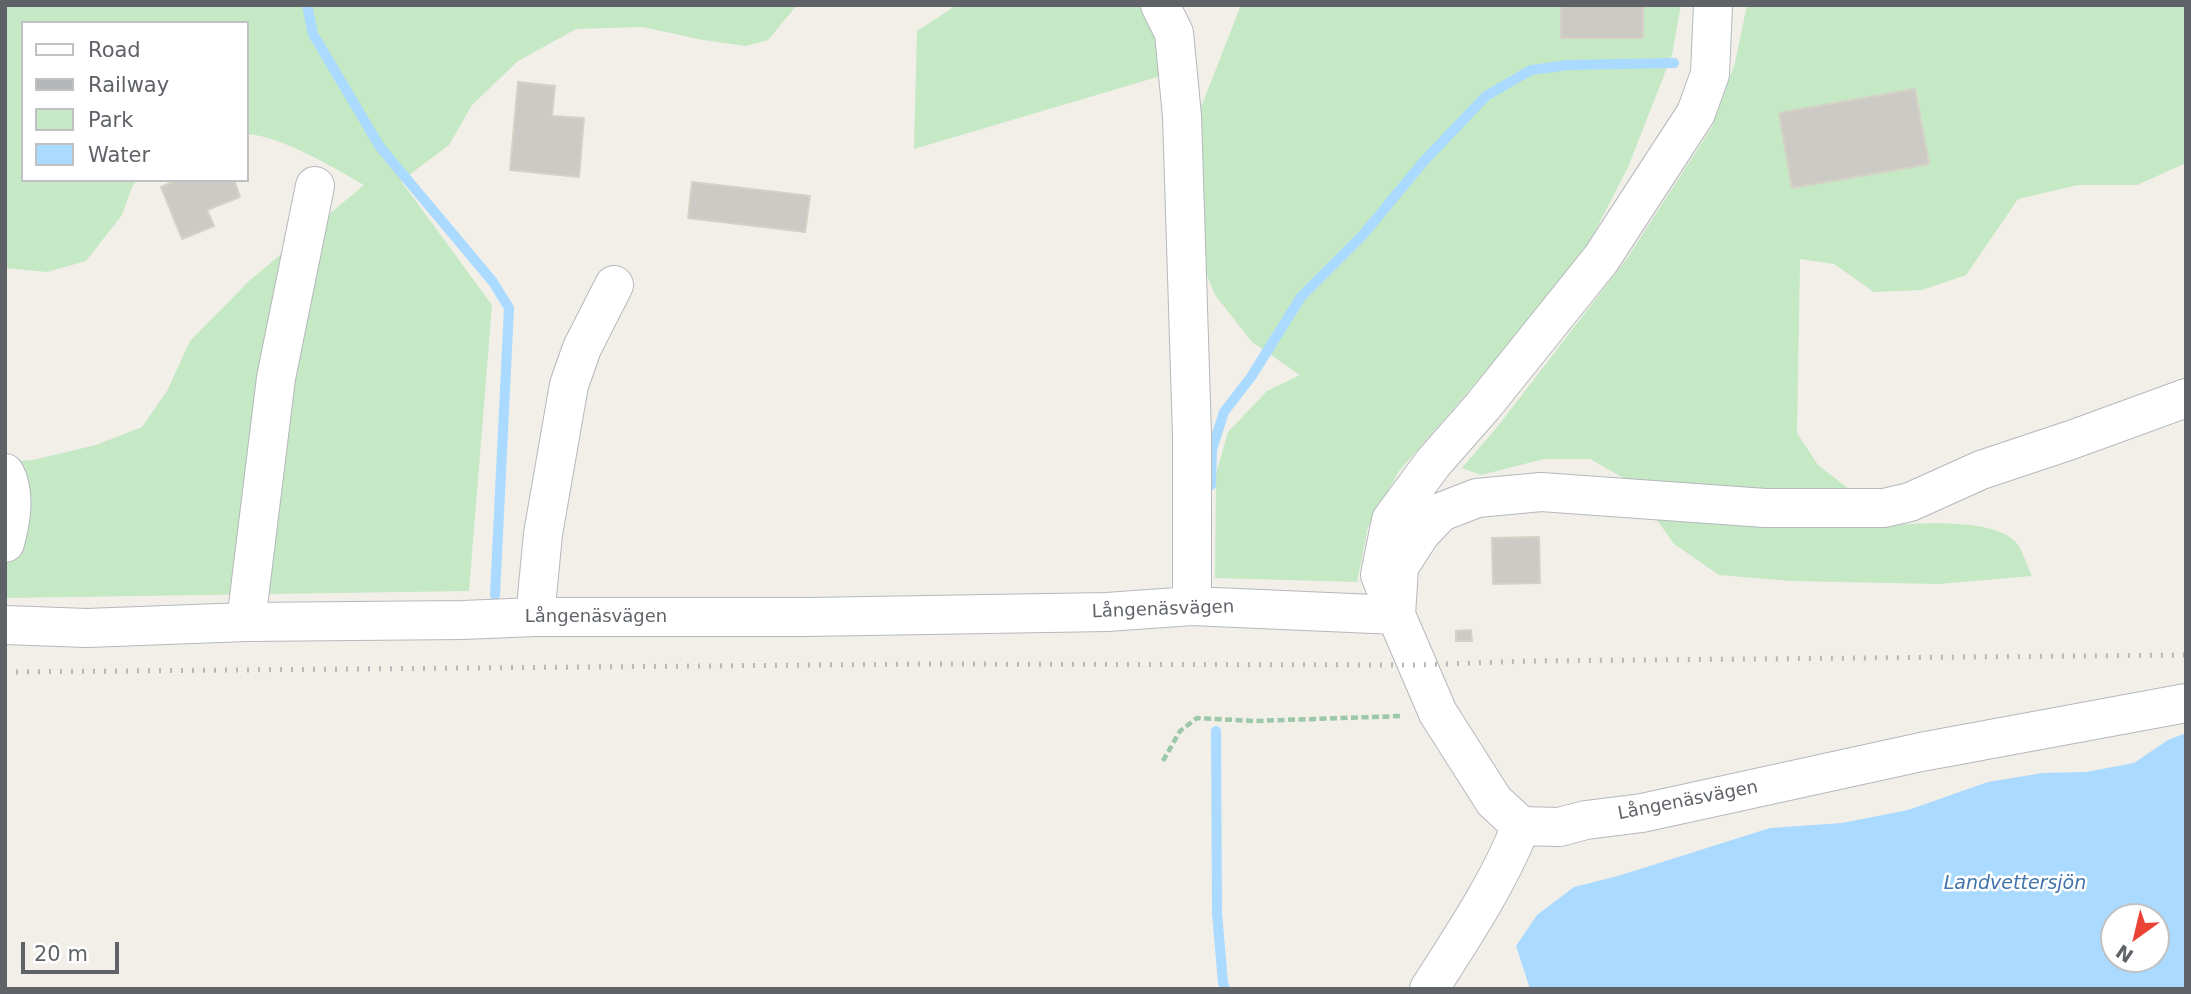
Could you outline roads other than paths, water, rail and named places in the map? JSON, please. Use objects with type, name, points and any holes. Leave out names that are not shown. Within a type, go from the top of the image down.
[{"type":"street","points":[[1160,5],[1174,33],[1182,116],[1192,435],[1192,606]]},
{"type":"street","points":[[1429,989],[1500,873],[1521,826],[1494,801],[1438,713],[1396,615],[1380,575],[1391,520],[1433,463],[1483,406],[1601,259],[1696,113],[1710,74],[1713,5]]},
{"type":"street","points":[[246,622],[276,378],[315,186]]},
{"type":"street","points":[[535,617],[543,534],[569,385],[582,348],[614,285]]},
{"type":"street","points":[[1396,615],[1399,567],[1421,533],[1441,512],[1477,498],[1541,492],[1765,508],[1885,508],[1910,502],[1981,470],[2186,398]]},
{"type":"street","points":[[5,473],[11,494],[10,523],[5,543]]},
{"type":"street","name":"Långenäsvägen","points":[[5,625],[87,628],[535,617],[821,617],[1107,612],[1192,606],[1396,615]]},
{"type":"street","name":"Långenäsvägen","points":[[1521,826],[1559,827],[1586,820],[1642,813],[1921,752],[2186,703]]},
{"type":"water","name":"Landvettersjön","points":[[2186,733],[2186,989],[1530,989],[1516,946],[1537,915],[1574,887],[1618,876],[1770,828],[1842,823],[1908,810],[1988,782],[2043,773],[2086,772],[2134,763],[2168,740]]},
{"type":"waterway","points":[[307,5],[313,34],[380,147],[493,282],[509,308],[495,595]]},
{"type":"waterway","points":[[1211,485],[1212,449],[1224,412],[1251,377],[1301,297],[1362,236],[1424,161],[1486,96],[1531,70],[1568,65],[1674,63]]},
{"type":"waterway","points":[[1216,731],[1217,913],[1225,989]]},
{"type":"railway","points":[[5,672],[929,664],[1416,665],[1531,661],[2186,655]]}]
